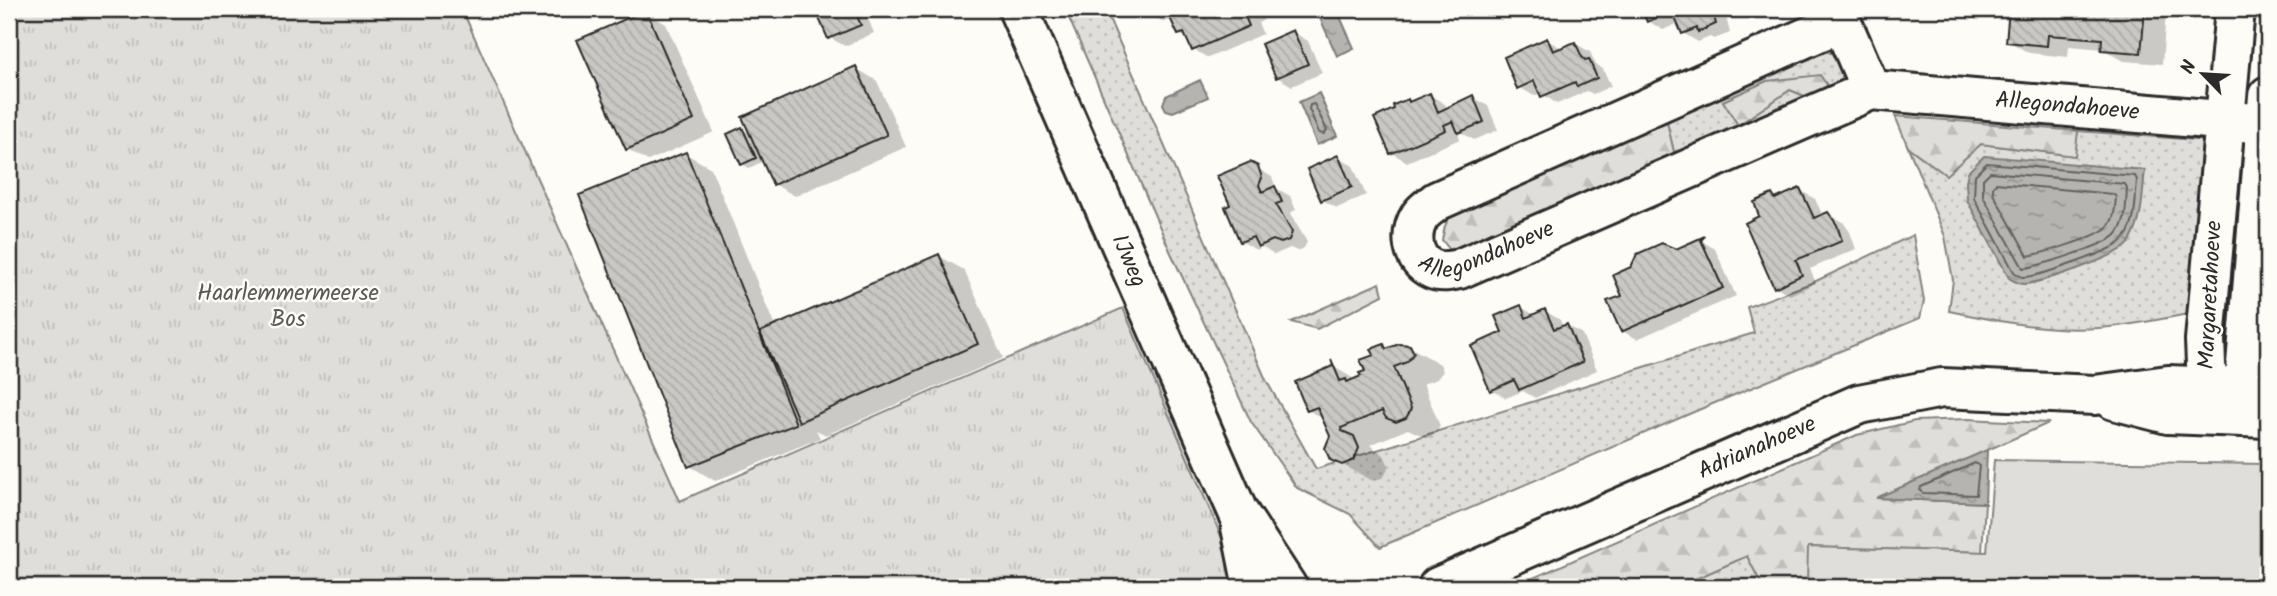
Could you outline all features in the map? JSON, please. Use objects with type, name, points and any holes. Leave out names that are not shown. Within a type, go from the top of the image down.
[{"type":"street","name":"IJweg","points":[[1017,9],[1238,512],[1287,587]]},
{"type":"street","name":"Margaretahoeve","points":[[2235,9],[2205,340],[2235,395]]},
{"type":"street","name":"Allegondahoeve","points":[[1871,90],[1838,15],[1437,201],[1422,213],[1413,228],[1413,246],[1420,259],[1431,269],[1444,272],[1459,269],[1871,90],[2225,121],[2267,110]]},
{"type":"street","name":"Margaretahoeve","points":[[2235,395],[2267,110]]},
{"type":"street","name":"Adrianahoeve","points":[[1438,587],[1859,404],[1941,388],[2095,395],[2168,385],[2235,395],[2268,418]]},
{"type":"street","name":"IJweg","points":[[1238,512],[1252,587]]},
{"type":"green space","name":"Haarlemmermeerse Bos","points":[[9,9],[462,9],[680,501],[1123,308],[1243,587],[9,587]]},
{"type":"green space","points":[[1065,9],[1105,9],[1266,380],[1316,469],[1754,333],[1747,307],[1814,282],[1913,235],[1924,301],[1920,318],[1380,547],[1350,514],[1297,488],[1251,422],[1171,253]]},
{"type":"green space","points":[[1821,49],[1841,57],[1850,78],[1832,92],[1767,81],[1723,101],[1738,125],[1790,90],[1819,102],[1677,165],[1666,118]]},
{"type":"green space","points":[[1820,75],[1832,92],[1819,102],[1790,90],[1738,125],[1723,101],[1767,81]]},
{"type":"green space","points":[[1895,116],[2078,131],[2075,156],[1981,144],[1946,175],[1908,147]]},
{"type":"green space","points":[[1666,118],[1677,165],[1470,257],[1450,250],[1442,240],[1452,212]]},
{"type":"green space","points":[[2078,131],[2209,141],[2195,313],[2123,326],[2080,329],[2024,325],[1949,311],[1953,280],[1945,236],[1908,147],[1946,175],[1981,144],[2074,156]]},
{"type":"green space","points":[[1380,283],[1383,295],[1317,329],[1291,322]]},
{"type":"green space","points":[[1161,369],[1225,519],[1241,587],[1145,377]]},
{"type":"green space","points":[[1967,419],[2049,423],[1878,498],[1985,503],[1982,552],[1809,547],[1807,587],[1763,587],[1747,556],[1677,587],[1643,587],[1640,580],[1624,587],[1513,587],[1857,435],[1915,421]]},
{"type":"green space","points":[[1994,460],[2268,464],[2268,587],[1807,587],[1808,547],[1987,552]]},
{"type":"green space","points":[[1747,556],[1763,587],[1677,587]]},
{"type":"water","points":[[1337,10],[1354,48],[1337,56],[1320,18]]},
{"type":"water","points":[[1200,80],[1208,97],[1173,112],[1166,110],[1163,104],[1166,96]]},
{"type":"water","points":[[1319,93],[1337,136],[1317,145],[1299,102]]},
{"type":"water","points":[[1984,156],[2145,170],[2134,235],[2129,243],[2111,255],[2062,274],[2024,284],[2018,283],[2009,278],[1967,200],[1968,172]]},
{"type":"water","points":[[1987,450],[1985,503],[1876,498]]},
{"type":"building","points":[[815,9],[854,9],[861,25],[828,39]]},
{"type":"building","points":[[1145,9],[1162,9],[1148,15]]},
{"type":"building","points":[[1166,9],[1249,9],[1250,11],[1244,14],[1249,26],[1192,51],[1184,33],[1178,35]]},
{"type":"building","points":[[1641,9],[1712,9],[1716,24],[1698,32],[1697,28],[1682,34],[1672,11],[1647,22]]},
{"type":"building","points":[[2009,9],[2145,9],[2141,53],[2101,50],[2102,39],[2048,35],[2047,46],[2006,42]]},
{"type":"building","points":[[646,10],[694,120],[626,150],[577,40]]},
{"type":"building","points":[[1293,30],[1308,64],[1276,78],[1261,44]]},
{"type":"building","points":[[1547,38],[1553,51],[1575,42],[1582,57],[1589,59],[1597,78],[1577,87],[1575,82],[1541,97],[1534,81],[1517,89],[1504,57]]},
{"type":"building","points":[[856,66],[887,135],[773,185],[742,117]]},
{"type":"building","points":[[1430,93],[1438,112],[1473,95],[1484,122],[1458,133],[1453,121],[1444,125],[1446,130],[1390,154],[1374,118],[1394,109],[1393,105]]},
{"type":"building","points":[[742,127],[756,158],[741,165],[727,134]]},
{"type":"building","points":[[686,152],[796,424],[688,467],[579,195]]},
{"type":"building","points":[[1338,155],[1352,187],[1321,201],[1307,169]]},
{"type":"building","points":[[1250,162],[1258,166],[1262,178],[1259,185],[1262,192],[1275,186],[1282,202],[1276,204],[1292,232],[1289,240],[1281,243],[1273,240],[1258,247],[1253,237],[1240,242],[1225,207],[1230,205],[1217,176]]},
{"type":"building","points":[[1800,188],[1814,218],[1828,212],[1837,225],[1842,241],[1796,260],[1802,275],[1774,288],[1745,223],[1759,216],[1754,202],[1772,194],[1775,199]]},
{"type":"building","points":[[1705,236],[1701,240],[1723,288],[1621,332],[1607,301],[1622,296],[1613,275],[1631,267],[1637,254],[1662,243],[1676,249]]},
{"type":"building","points":[[939,254],[978,344],[799,422],[760,332]]},
{"type":"building","points":[[1521,305],[1526,318],[1545,309],[1554,329],[1567,324],[1583,362],[1519,390],[1514,380],[1490,391],[1471,346],[1502,332],[1495,316]]},
{"type":"building","points":[[1384,344],[1386,349],[1399,344],[1410,345],[1414,353],[1407,362],[1394,367],[1411,408],[1406,418],[1396,422],[1386,418],[1382,411],[1341,428],[1354,436],[1359,448],[1354,460],[1342,465],[1330,460],[1325,448],[1330,436],[1317,407],[1307,411],[1295,382],[1333,366],[1331,359],[1340,381],[1346,379],[1347,382],[1361,376],[1359,373],[1365,371],[1360,360],[1374,355],[1371,349]]}]
